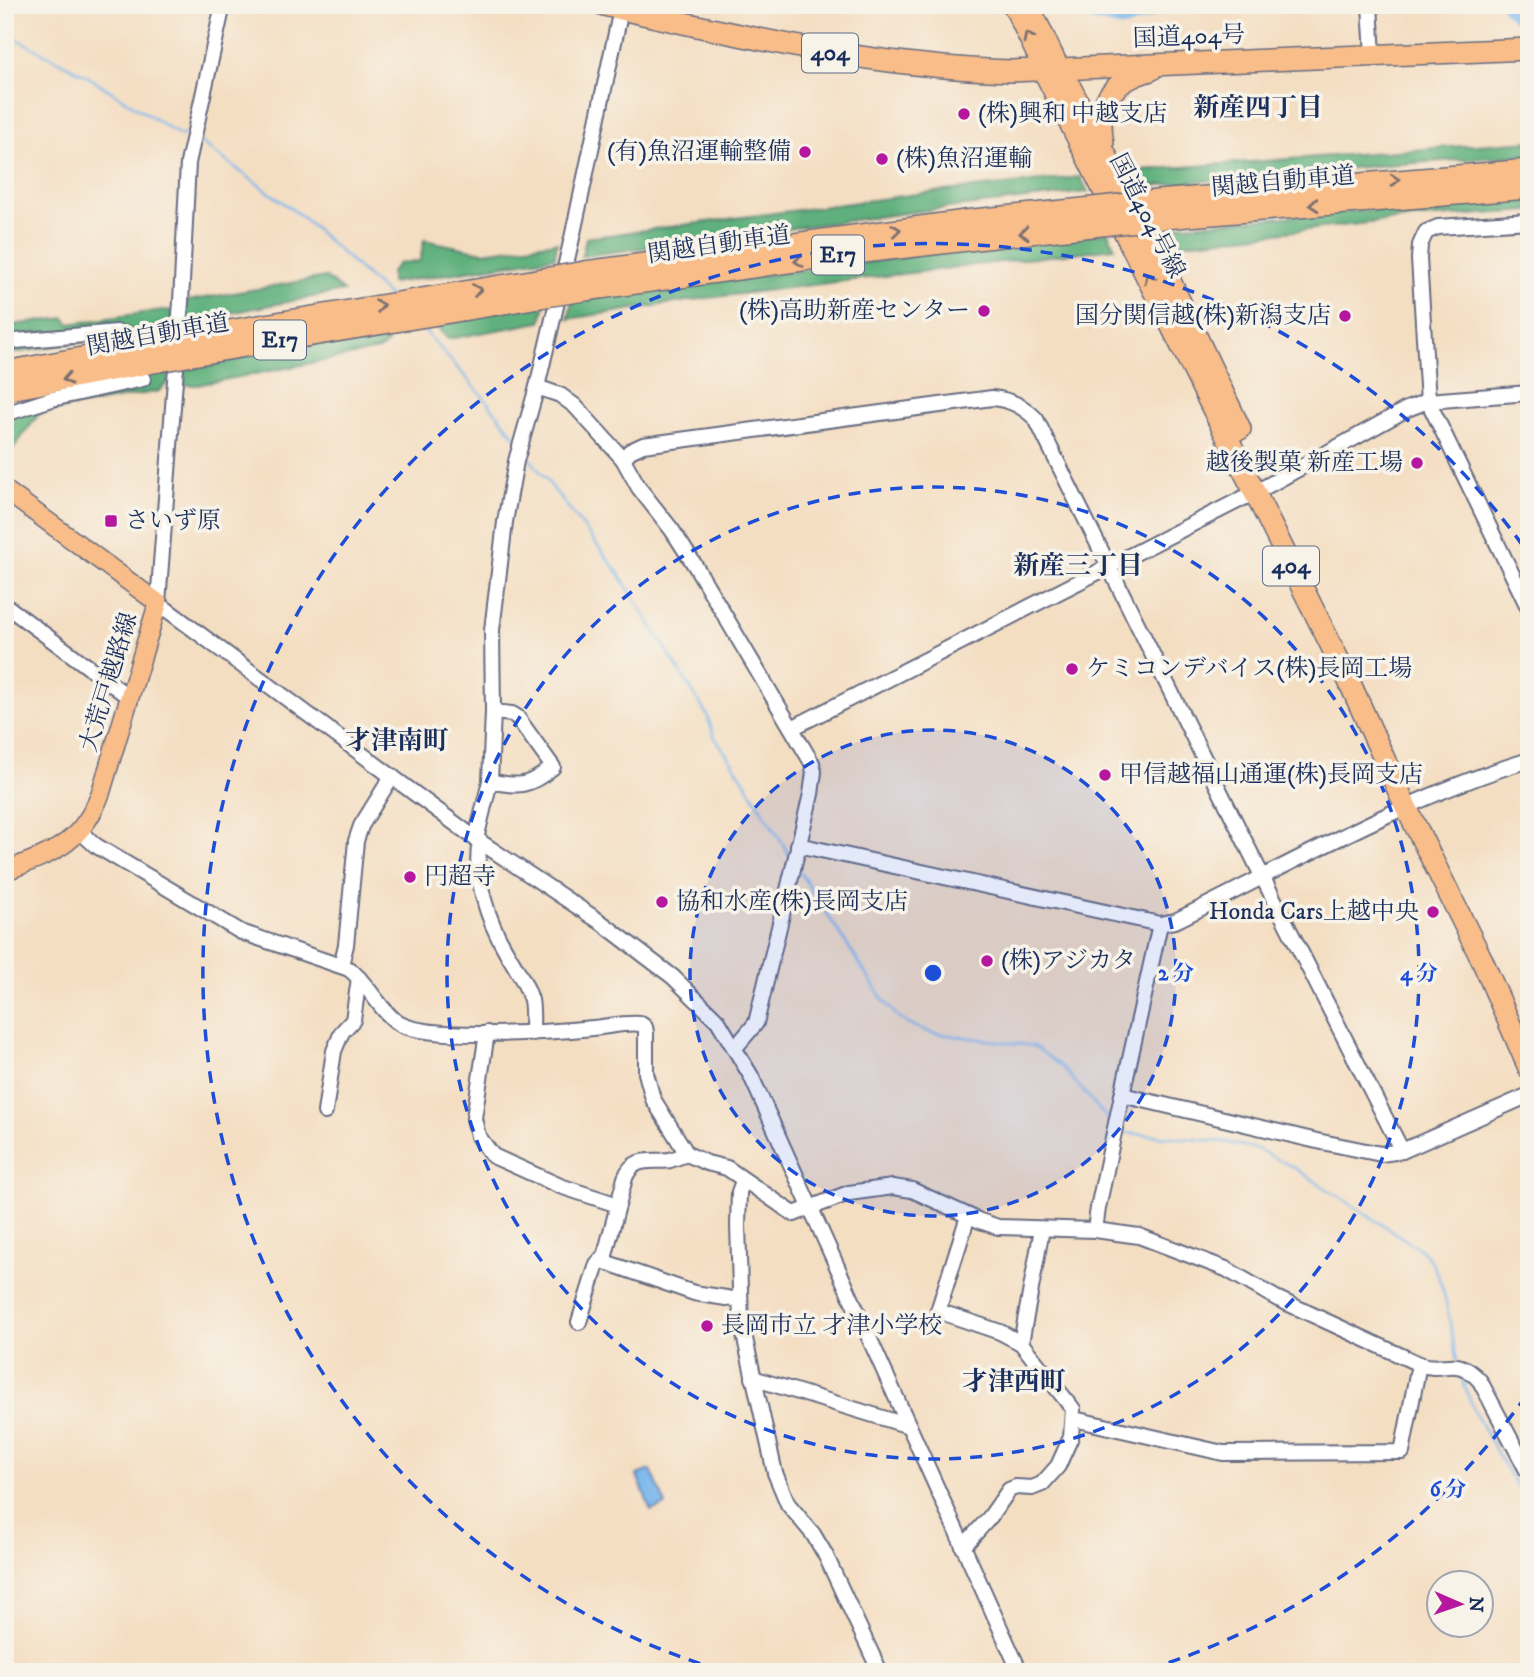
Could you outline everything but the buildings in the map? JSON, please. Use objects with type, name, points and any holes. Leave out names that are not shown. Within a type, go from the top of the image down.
[{"type":"highway","name":"404","points":[[616,7],[849,57],[963,70],[1052,68]]},
{"type":"highway","name":"国道404号","points":[[1052,68],[1529,49]]},
{"type":"highway","points":[[1105,156],[1100,128],[1101,113],[1108,96],[1128,78],[1174,64]]},
{"type":"highway","name":"国道404号線","points":[[1052,68],[1105,156],[1153,245],[1260,489]]},
{"type":"highway","name":"国道404号線","points":[[1052,68],[1412,804],[1529,1068]]},
{"type":"highway","name":"関越自動車道","points":[[5,390],[198,345],[585,281],[854,253],[1088,218],[1529,170]]},
{"type":"highway","name":"関越自動車道","points":[[1160,210],[1529,188]]},
{"type":"highway","name":"関越自動車道","points":[[5,372],[159,353]]},
{"type":"highway","name":"国道404号線","points":[[1412,804],[1483,935],[1529,1037]]},
{"type":"main road","points":[[1012,5],[1052,68]]},
{"type":"main road","points":[[1030,5],[1052,68]]},
{"type":"main road","name":"大荒戸越路線","points":[[5,490],[158,603],[94,812],[81,832],[48,853],[5,871]]},
{"type":"street","points":[[223,5],[188,163],[181,302],[158,603],[478,840],[602,923],[673,977],[718,1021],[751,1076],[1020,1672]]},
{"type":"street","points":[[1370,5],[1373,56]]},
{"type":"street","points":[[531,1033],[532,1010],[528,992],[495,931],[486,904],[478,862],[478,840],[490,781],[492,630],[498,566],[516,461],[537,387],[616,7]]},
{"type":"street","points":[[1529,222],[1438,227],[1426,232],[1420,245],[1419,259],[1428,401],[1524,590],[1529,609]]},
{"type":"street","points":[[5,342],[117,332]]},
{"type":"street","points":[[5,414],[52,399],[144,379]]},
{"type":"street","points":[[537,387],[560,395],[575,406],[623,459],[639,488],[672,530],[696,568],[812,763],[814,772],[811,794],[757,1023],[735,1048]]},
{"type":"street","points":[[792,727],[1260,489],[1408,409],[1428,401],[1529,393]]},
{"type":"street","points":[[623,459],[630,451],[643,445],[992,398],[1006,400],[1027,410],[1036,419],[1107,566],[1402,1151]]},
{"type":"street","points":[[5,605],[130,698]]},
{"type":"street","points":[[490,781],[514,787],[524,785],[540,778],[553,767],[517,717],[493,712]]},
{"type":"street","points":[[798,845],[1160,924],[1175,921],[1440,791],[1529,760]]},
{"type":"street","points":[[341,965],[347,935],[356,841],[361,826],[392,776]]},
{"type":"street","points":[[81,832],[95,845],[241,932],[341,965],[359,978],[389,1015],[405,1026],[443,1032],[487,1033],[531,1033],[635,1023],[645,1027],[646,1073],[653,1099],[687,1154],[727,1168],[794,1214],[849,1193],[893,1187],[912,1190],[999,1227],[1095,1230],[1139,1236],[1226,1269],[1276,1298],[1419,1364],[1427,1367],[1453,1364],[1472,1372],[1480,1381],[1529,1474]]},
{"type":"street","points":[[1095,1230],[1160,924]]},
{"type":"street","points":[[325,1112],[334,1051],[342,1032],[353,1020],[359,978]]},
{"type":"street","points":[[487,1033],[474,1118],[475,1128],[485,1148],[492,1156],[528,1174],[618,1205]]},
{"type":"street","points":[[1122,1095],[1381,1154],[1402,1151],[1529,1095]]},
{"type":"street","points":[[687,1154],[670,1160],[635,1164],[627,1171],[605,1262],[694,1293],[739,1300]]},
{"type":"street","points":[[743,1181],[739,1192],[738,1214],[741,1321],[781,1492],[825,1554],[880,1672]]},
{"type":"street","points":[[963,1547],[990,1517],[1009,1490],[1032,1488],[1042,1484],[1058,1466],[1071,1437],[1074,1419],[1073,1409],[1066,1398],[1021,1343],[1000,1332],[937,1311],[968,1216]]},
{"type":"street","points":[[1021,1343],[1042,1229]]},
{"type":"street","points":[[579,1322],[597,1264],[605,1255]]},
{"type":"street","points":[[1074,1419],[1223,1453],[1402,1452],[1419,1364]]},
{"type":"street","points":[[753,1378],[909,1426]]},
{"type":"green space","points":[[1529,141],[1529,155],[1138,187],[1130,171]]},
{"type":"green space","points":[[1080,177],[1088,192],[582,256],[586,238],[925,193]]},
{"type":"green space","points":[[1529,197],[1529,211],[1405,219],[1167,245],[1158,227]]},
{"type":"green space","points":[[1108,232],[1115,248],[707,298],[568,319],[573,299]]},
{"type":"green space","points":[[424,240],[483,252],[557,242],[555,257],[391,283],[391,272],[399,263],[420,261]]},
{"type":"green space","points":[[325,277],[343,291],[185,322],[187,301]]},
{"type":"green space","points":[[545,303],[541,322],[448,339],[431,321]]},
{"type":"green space","points":[[162,310],[173,311],[173,325],[134,331],[125,326],[5,336],[5,326],[65,318],[70,324]]},
{"type":"green space","points":[[380,329],[388,344],[379,350],[197,385],[180,385],[180,370]]},
{"type":"green space","points":[[91,340],[5,355],[5,345]]},
{"type":"green space","points":[[169,369],[168,382],[159,391],[40,413],[5,459],[5,418],[142,373]]},
{"type":"water","points":[[651,1470],[666,1505],[651,1511],[637,1475]]},
{"type":"waterway","points":[[1062,5],[1123,19],[1159,5]]},
{"type":"waterway","points":[[1510,5],[1529,25]]},
{"type":"waterway","points":[[5,33],[87,76],[180,135],[187,134]]},
{"type":"waterway","points":[[199,141],[300,215],[389,296]]},
{"type":"waterway","points":[[421,327],[517,439]]},
{"type":"waterway","points":[[524,451],[618,572],[707,715],[714,736],[790,856]]},
{"type":"waterway","points":[[799,871],[884,1001],[898,1017],[932,1033],[1034,1046],[1062,1067],[1111,1123]]},
{"type":"waterway","points":[[1120,1129],[1127,1133],[1225,1142],[1257,1149],[1293,1167],[1420,1249],[1429,1259],[1441,1285],[1457,1361]]},
{"type":"waterway","points":[[1460,1371],[1485,1432],[1519,1490],[1529,1499]]},
{"type":"place","name":"(株)興和 中越支店","points":[[964,114]]},
{"type":"place","name":"(有)魚沼運輸整備","points":[[805,152]]},
{"type":"place","name":"(株)魚沼運輸","points":[[882,159]]},
{"type":"place","name":"(株)高助新産センター","points":[[984,311]]},
{"type":"place","name":"国分関信越(株)新潟支店","points":[[1345,316]]},
{"type":"place","name":"越後製菓 新産工場","points":[[1417,463]]},
{"type":"place","name":"さいず原","points":[[111,521]]},
{"type":"place","name":"ケミコンデバイス(株)長岡工場","points":[[1072,669]]},
{"type":"place","name":"甲信越福山通運(株)長岡支店","points":[[1105,775]]},
{"type":"place","name":"円超寺","points":[[410,877]]},
{"type":"place","name":"協和水産(株)長岡支店","points":[[662,902]]},
{"type":"place","name":"Honda Cars上越中央","points":[[1433,912]]},
{"type":"place","name":"(株)アジカタ","points":[[987,961]]},
{"type":"place","name":"長岡市立 才津小学校","points":[[707,1326]]},
{"type":"district","name":"新産四丁目","points":[[1258,108]]},
{"type":"district","name":"新産三丁目","points":[[1078,566]]},
{"type":"district","name":"才津南町","points":[[397,741]]},
{"type":"district","name":"才津西町","points":[[1014,1382]]}]
